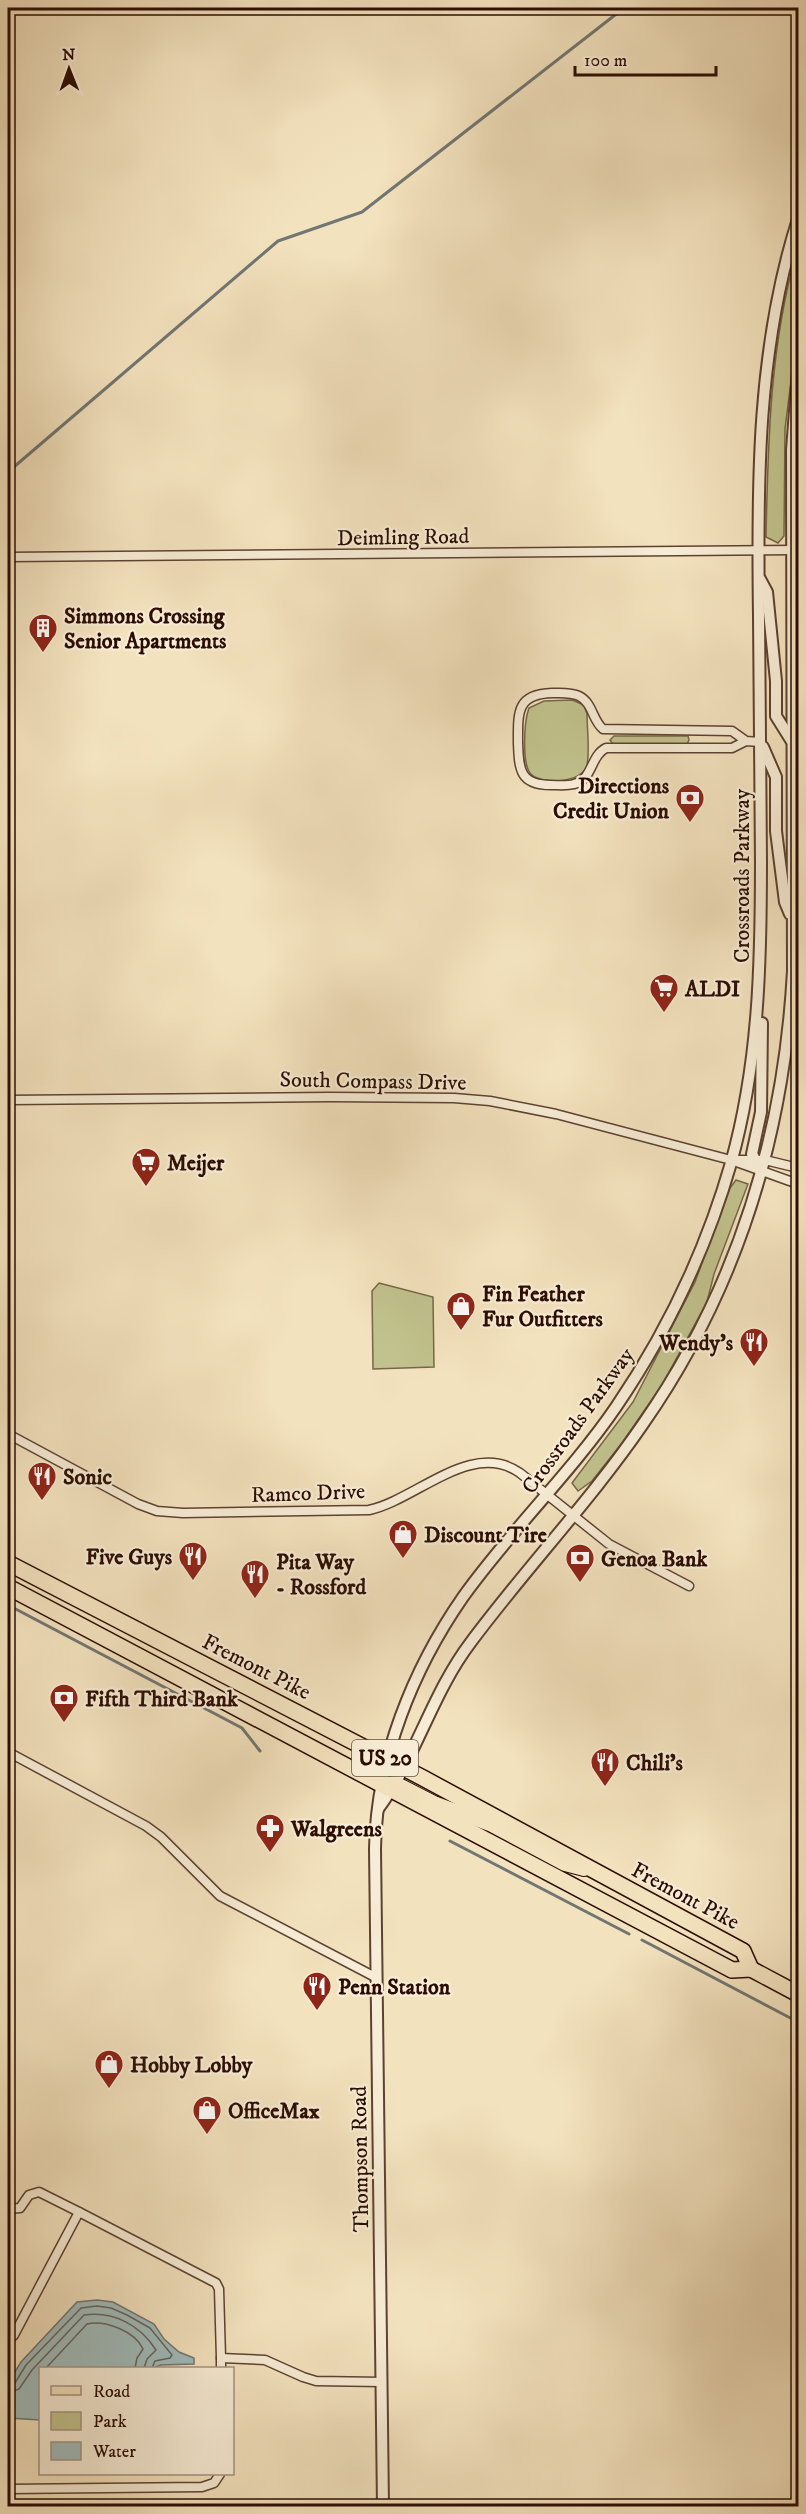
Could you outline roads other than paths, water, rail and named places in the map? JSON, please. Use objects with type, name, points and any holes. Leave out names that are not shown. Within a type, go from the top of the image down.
[{"type":"highway","name":"Fremont Pike","points":[[8,1563],[402,1767],[743,1951],[751,1969],[732,1970],[390,1786],[8,1587]]},
{"type":"highway","points":[[8,1570],[41,1580]]},
{"type":"highway","name":"US 20","points":[[751,1969],[798,1994]]},
{"type":"main road","points":[[390,1786],[492,1825],[565,1863],[597,1872]]},
{"type":"street","name":"Crossroads Parkway","points":[[388,1760],[413,1687],[446,1622],[480,1575],[615,1409],[660,1336],[695,1264],[723,1189],[731,1160],[753,1058],[760,981],[758,550],[760,440],[769,350],[783,277],[798,219]]},
{"type":"street","points":[[402,1767],[452,1668],[643,1424],[692,1346],[729,1269],[762,1172],[760,1160],[778,1105],[786,1056],[793,970],[792,741],[795,550],[792,450],[798,371]]},
{"type":"street","name":"Deimling Road","points":[[8,557],[795,550]]},
{"type":"street","points":[[759,576],[767,592],[776,681],[776,716],[792,741]]},
{"type":"street","points":[[746,741],[732,731],[603,729],[597,724],[587,703],[577,695],[567,693],[533,695],[522,705],[518,720],[520,769],[531,782],[541,785],[579,782],[588,774],[597,755],[606,748],[732,748],[746,741],[760,742],[776,777],[776,831],[785,902],[793,923]]},
{"type":"street","points":[[696,730],[696,747]]},
{"type":"street","points":[[760,981],[763,1039],[761,1112],[752,1154],[760,1160]]},
{"type":"street","name":"South Compass Drive","points":[[8,1100],[321,1097],[472,1099],[523,1106],[556,1114],[731,1160],[798,1184]]},
{"type":"street","name":"South Compass Drive","points":[[731,1160],[760,1160],[798,1168]]},
{"type":"street","name":"Ramco Drive","points":[[8,1434],[138,1504],[157,1511],[198,1513],[369,1510],[383,1506],[426,1482],[464,1468],[489,1463],[510,1466],[609,1544],[689,1586]]},
{"type":"street","points":[[8,1752],[146,1826],[161,1837],[220,1896],[377,1978]]},
{"type":"street","name":"Thompson Road","points":[[388,1760],[390,1786]]},
{"type":"street","name":"Thompson Road","points":[[383,2506],[377,1811],[402,1767]]},
{"type":"street","points":[[8,2209],[20,2208],[30,2195],[39,2192],[216,2283],[219,2289],[221,2367]]},
{"type":"street","points":[[8,2341],[14,2336],[79,2212]]},
{"type":"street","points":[[221,2358],[265,2360],[303,2378],[316,2381],[382,2382]]},
{"type":"street","points":[[8,2489],[202,2487],[214,2482],[219,2475]]},
{"type":"water","points":[[97,2300],[113,2302],[154,2324],[164,2339],[179,2352],[194,2358],[194,2364],[156,2367],[39,2367],[39,2420],[8,2418],[8,2383],[21,2362],[77,2302]]},
{"type":"waterway","points":[[8,472],[278,241],[362,212],[624,8]]},
{"type":"waterway","points":[[8,1605],[242,1728],[260,1751]]},
{"type":"waterway","points":[[450,1841],[629,1934]]},
{"type":"waterway","points":[[642,1940],[798,2022]]},
{"type":"place","name":"Simmons Crossing Senior Apartments","points":[[43,654]]},
{"type":"place","name":"Directions Credit Union","points":[[690,824]]},
{"type":"place","name":"ALDI","points":[[664,1014]]},
{"type":"place","name":"Meijer","points":[[146,1188]]},
{"type":"place","name":"Fin Feather Fur Outfitters","points":[[461,1332]]},
{"type":"place","name":"Wendy's","points":[[754,1368]]},
{"type":"place","name":"Sonic","points":[[42,1502]]},
{"type":"place","name":"Discount Tire","points":[[403,1560]]},
{"type":"place","name":"Five Guys","points":[[193,1582]]},
{"type":"place","name":"Genoa Bank","points":[[580,1584]]},
{"type":"place","name":"Pita Way - Rossford","points":[[255,1600]]},
{"type":"place","name":"Fifth Third Bank","points":[[64,1724]]},
{"type":"place","name":"Chili's","points":[[605,1788]]},
{"type":"place","name":"Walgreens","points":[[270,1854]]},
{"type":"place","name":"Penn Station","points":[[317,2012]]},
{"type":"place","name":"Hobby Lobby","points":[[109,2090]]},
{"type":"place","name":"OfficeMax","points":[[207,2136]]}]
